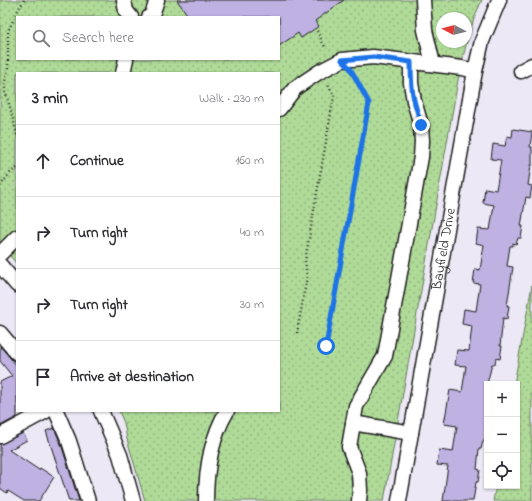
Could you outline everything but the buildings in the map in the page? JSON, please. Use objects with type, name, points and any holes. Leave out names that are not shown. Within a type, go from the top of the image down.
[{"type":"street","points":[[124,0],[126,11],[130,16]]},
{"type":"street","points":[[150,16],[157,0]]},
{"type":"street","points":[[423,0],[426,30],[433,64]]},
{"type":"street","name":"Bayfield Drive","points":[[399,501],[475,70],[482,41],[499,0]]},
{"type":"street","points":[[280,108],[295,88],[324,69],[342,60],[373,57],[475,70]]},
{"type":"street","points":[[123,72],[126,60]]},
{"type":"street","points":[[359,501],[359,473],[349,447],[356,406],[385,356],[421,157],[421,125],[414,101],[411,83],[411,62]]},
{"type":"street","points":[[0,254],[16,238]]},
{"type":"street","points":[[0,265],[16,284]]},
{"type":"street","points":[[0,333],[16,352]]},
{"type":"street","points":[[0,436],[44,412]]},
{"type":"street","points":[[56,412],[69,441],[88,501]]},
{"type":"street","points":[[101,412],[120,455],[133,501]]},
{"type":"street","points":[[206,501],[207,478],[213,442],[220,422],[226,412]]},
{"type":"street","points":[[353,423],[411,433]]},
{"type":"path","points":[[16,131],[5,92],[5,81],[8,69],[8,31],[24,0]]},
{"type":"path","points":[[317,31],[326,49]]},
{"type":"path","points":[[326,346],[369,103],[350,68],[342,60]]},
{"type":"path","points":[[297,333],[307,276],[305,261],[334,96],[324,69]]},
{"type":"path","points":[[0,186],[11,172],[16,169]]},
{"type":"green space","points":[[0,0],[482,0],[472,26],[472,12],[436,12],[436,48],[465,48],[458,80],[384,501],[145,501],[127,439],[124,423],[119,412],[280,412],[280,72],[16,72],[16,263],[0,244]]},
{"type":"green space","points":[[532,285],[532,501],[493,501],[495,489],[520,489],[520,381],[515,381]]},
{"type":"route","points":[[326,346],[369,103],[350,68],[342,60],[373,57],[411,62],[411,83],[414,101],[421,125]]}]
